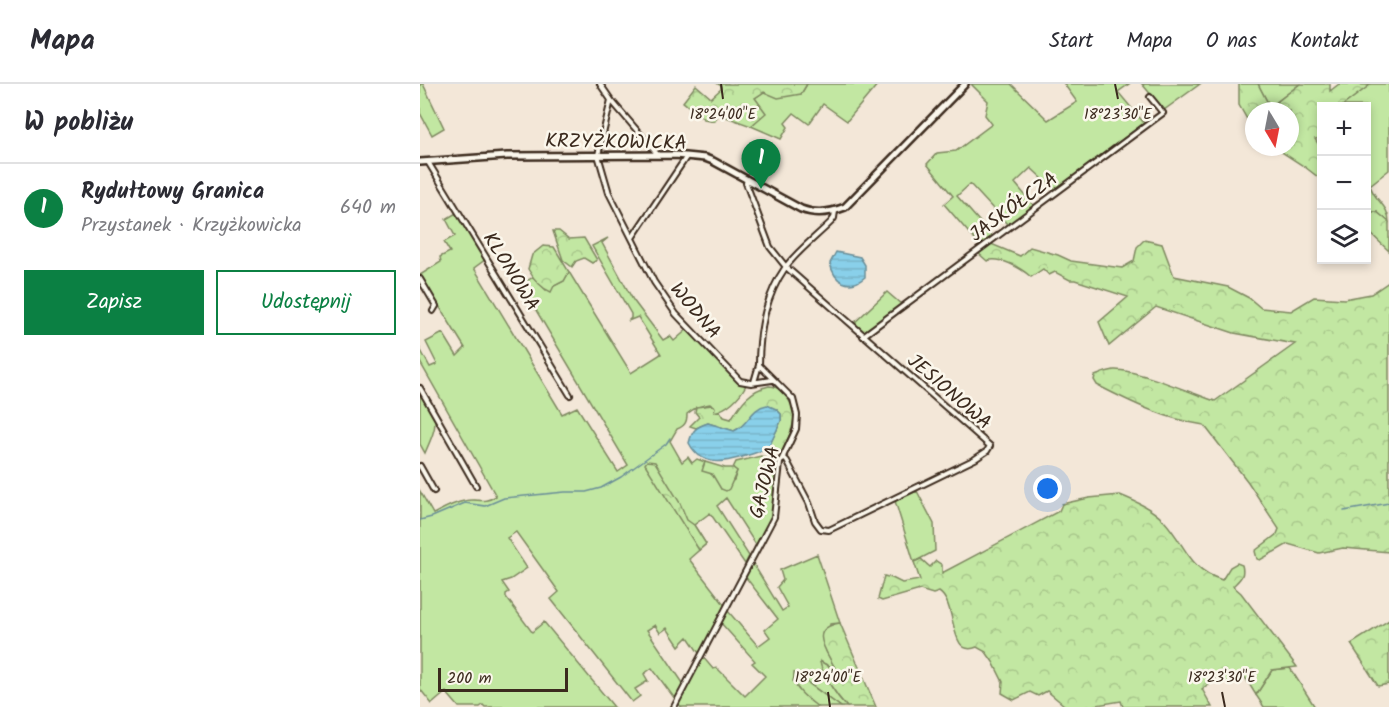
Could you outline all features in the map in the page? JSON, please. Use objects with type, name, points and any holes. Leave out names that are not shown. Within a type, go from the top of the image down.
[{"type":"street","points":[[600,84],[658,155]]},
{"type":"street","points":[[754,382],[759,365],[761,322],[776,284],[786,267],[831,222],[835,211],[845,207],[853,200],[965,84]]},
{"type":"street","name":"JASKÓŁCZA","points":[[863,335],[1163,113],[1150,97]]},
{"type":"street","points":[[598,155],[611,100]]},
{"type":"street","name":"WODNA","points":[[598,155],[609,193],[654,282],[676,314],[740,381],[754,382],[768,379],[774,381]]},
{"type":"street","name":"KRZYŻKOWICKA","points":[[420,162],[507,156],[688,156],[714,161],[801,209],[814,213],[835,211]]},
{"type":"street","points":[[632,238],[688,156]]},
{"type":"street","name":"KLONOWA","points":[[428,162],[570,395]]},
{"type":"street","name":"JESIONOWA","points":[[747,179],[746,183],[770,247],[786,267],[990,446],[989,450],[975,459],[829,530],[818,526],[809,503],[783,457]]},
{"type":"street","points":[[420,279],[436,306],[433,311]]},
{"type":"street","name":"GAJOWA","points":[[675,707],[774,518],[780,463],[796,429],[797,415],[793,399],[759,365]]},
{"type":"street","points":[[420,388],[476,486]]},
{"type":"street","points":[[420,466],[434,491]]},
{"type":"green space","points":[[420,84],[423,84],[444,128],[432,135],[420,113]]},
{"type":"green space","points":[[718,84],[807,84],[801,94],[778,98],[764,92],[755,98],[766,113],[751,126],[726,117],[725,109],[722,113],[717,113],[715,121],[704,119],[683,102],[696,85],[711,98],[721,89]]},
{"type":"green space","points":[[807,84],[878,84],[847,121],[823,104],[809,124],[794,113],[785,123],[788,127],[781,139],[751,126],[765,113],[755,98],[764,92],[801,94]]},
{"type":"green space","points":[[971,84],[1011,84],[1048,120],[1077,102],[1064,84],[1129,84],[1118,92],[1144,123],[1055,190],[1031,168],[1015,183],[1035,207],[1008,225],[970,184],[957,196],[993,237],[981,247],[944,204],[953,196],[927,164],[937,153],[956,151],[992,124],[985,115],[988,101]]},
{"type":"green space","points":[[1142,84],[1200,84],[1164,110]]},
{"type":"green space","points":[[1239,84],[1258,84],[1267,102],[1245,102],[1245,116],[1239,105]]},
{"type":"green space","points":[[1258,84],[1300,84],[1277,102],[1267,102]]},
{"type":"green space","points":[[1300,84],[1330,84],[1330,91],[1339,84],[1370,85],[1347,102],[1317,102],[1317,139],[1315,139],[1317,142],[1317,176],[1288,156],[1299,156],[1299,102],[1277,102]]},
{"type":"green space","points":[[1371,84],[1389,84],[1389,170],[1371,184],[1371,102],[1347,102]]},
{"type":"green space","points":[[1371,188],[1387,211],[1389,222],[1377,212],[1371,212]]},
{"type":"green space","points":[[458,212],[486,259],[474,268],[562,414],[577,407],[618,472],[628,465],[521,285],[533,277],[546,290],[564,281],[569,272],[631,373],[661,354],[638,317],[628,321],[631,314],[592,246],[608,238],[602,243],[633,300],[663,340],[670,336],[674,341],[689,328],[734,378],[746,385],[737,398],[723,409],[713,412],[710,404],[698,407],[687,414],[685,423],[677,429],[670,441],[682,462],[688,457],[692,463],[697,459],[705,462],[703,466],[716,479],[721,489],[734,480],[737,471],[733,468],[736,462],[761,456],[780,463],[774,517],[758,548],[726,498],[717,506],[749,556],[745,564],[710,513],[694,525],[706,544],[689,559],[727,610],[758,646],[770,637],[765,630],[778,619],[744,575],[751,560],[782,611],[788,607],[777,587],[783,580],[780,570],[817,554],[840,623],[830,624],[826,651],[835,668],[820,662],[831,686],[847,707],[841,707],[795,673],[793,681],[798,689],[818,707],[681,707],[652,668],[644,674],[648,681],[635,689],[640,696],[632,702],[551,599],[559,592],[516,532],[507,538],[527,568],[502,582],[509,592],[506,597],[532,632],[544,622],[614,707],[485,707],[483,705],[459,707],[446,692],[432,704],[420,689],[420,491],[433,514],[460,502],[487,500],[496,496],[420,362],[420,349],[430,367],[437,364],[426,342],[443,333],[457,356],[465,348],[420,275],[441,262],[440,257],[450,252],[444,242],[455,236],[446,219]],"holes":[[[720,622],[755,661],[752,663],[765,676],[745,696],[717,668],[713,669],[702,656]],[[655,625],[660,633],[667,628],[679,646],[688,637],[701,656],[685,686],[647,630]]]},
{"type":"green space","points":[[1371,212],[1377,212],[1389,222],[1389,251],[1371,234]]},
{"type":"green space","points":[[553,231],[559,231],[569,239],[584,238],[597,260],[592,263],[584,258],[576,261],[572,267],[563,260]]},
{"type":"green space","points":[[1144,240],[1162,244],[1174,276],[1228,287],[1249,298],[1261,308],[1291,311],[1314,297],[1344,299],[1371,294],[1389,282],[1389,552],[1343,548],[1319,553],[1288,544],[1260,560],[1257,559],[1255,551],[1277,534],[1279,529],[1248,482],[1204,425],[1149,410],[1097,385],[1094,380],[1095,376],[1114,370],[1135,373],[1215,401],[1295,344],[1234,333],[1156,307],[1109,346],[1099,322],[1128,297],[1070,280],[1055,272],[1049,275],[1043,269],[1031,277],[1004,261],[987,261],[977,252],[989,243],[1020,256],[1030,247],[1071,261],[1122,268],[1134,261],[1137,247]]},
{"type":"green space","points":[[543,246],[554,247],[569,272],[564,281],[554,286],[551,292],[532,276],[528,269],[532,255]]},
{"type":"green space","points":[[887,292],[902,305],[863,333],[852,325]]},
{"type":"green space","points":[[769,386],[781,391],[793,409],[793,423],[782,452],[767,454],[766,452],[781,421],[781,414],[776,409],[734,431],[708,423],[696,428],[690,426],[699,417],[695,412],[696,407],[712,405],[715,407],[714,412],[720,411],[724,417],[731,419],[747,398],[756,391]]},
{"type":"green space","points":[[420,388],[435,420],[433,433],[425,453],[420,444]]},
{"type":"green space","points":[[647,461],[655,462],[680,503],[687,520],[694,525],[706,544],[699,550],[645,464]]},
{"type":"green space","points":[[705,462],[733,468],[737,471],[729,489],[726,491],[721,489],[712,474],[702,471]]},
{"type":"green space","points":[[917,491],[934,524],[935,551],[914,562],[895,501]]},
{"type":"green space","points":[[1120,495],[1159,516],[1202,570],[1222,580],[1230,567],[1237,563],[1242,565],[1242,575],[1233,586],[1241,593],[1297,667],[1272,670],[1256,695],[1243,674],[1232,675],[1230,685],[1219,676],[1202,689],[1212,707],[1123,707],[1121,701],[1085,707],[1060,707],[1064,705],[1047,691],[1038,696],[1030,692],[1014,700],[1002,693],[1003,682],[986,652],[977,647],[968,649],[957,638],[949,607],[939,592],[933,594],[920,590],[882,601],[878,599],[884,576],[902,583],[920,580],[914,562],[921,559],[930,567],[936,561],[942,565],[942,573],[1059,511],[1062,504]]},
{"type":"green space","points":[[1389,620],[1389,684],[1378,686],[1351,644]]},
{"type":"green space","points":[[840,623],[876,707],[847,707],[823,672],[820,661],[835,668],[824,647],[822,634],[824,629]]},
{"type":"green space","points":[[1290,668],[1315,707],[1264,707],[1256,695],[1272,670]]},
{"type":"green space","points":[[794,673],[841,707],[818,707],[798,688]]},
{"type":"water","points":[[836,252],[860,257],[865,265],[865,277],[848,284],[839,279],[830,263]]},
{"type":"water","points":[[767,405],[781,414],[781,421],[768,449],[736,459],[714,461],[705,459],[696,453],[689,443],[693,432],[700,426],[708,423],[734,431],[743,425],[757,409]]},
{"type":"waterway","points":[[420,520],[465,503],[485,506],[504,498],[586,492],[601,488],[621,477],[666,444],[670,438]]},
{"type":"waterway","points":[[1344,511],[1389,503]]},
{"type":"place","name":"Rydułtowy Granica","points":[[761,189]]}]
